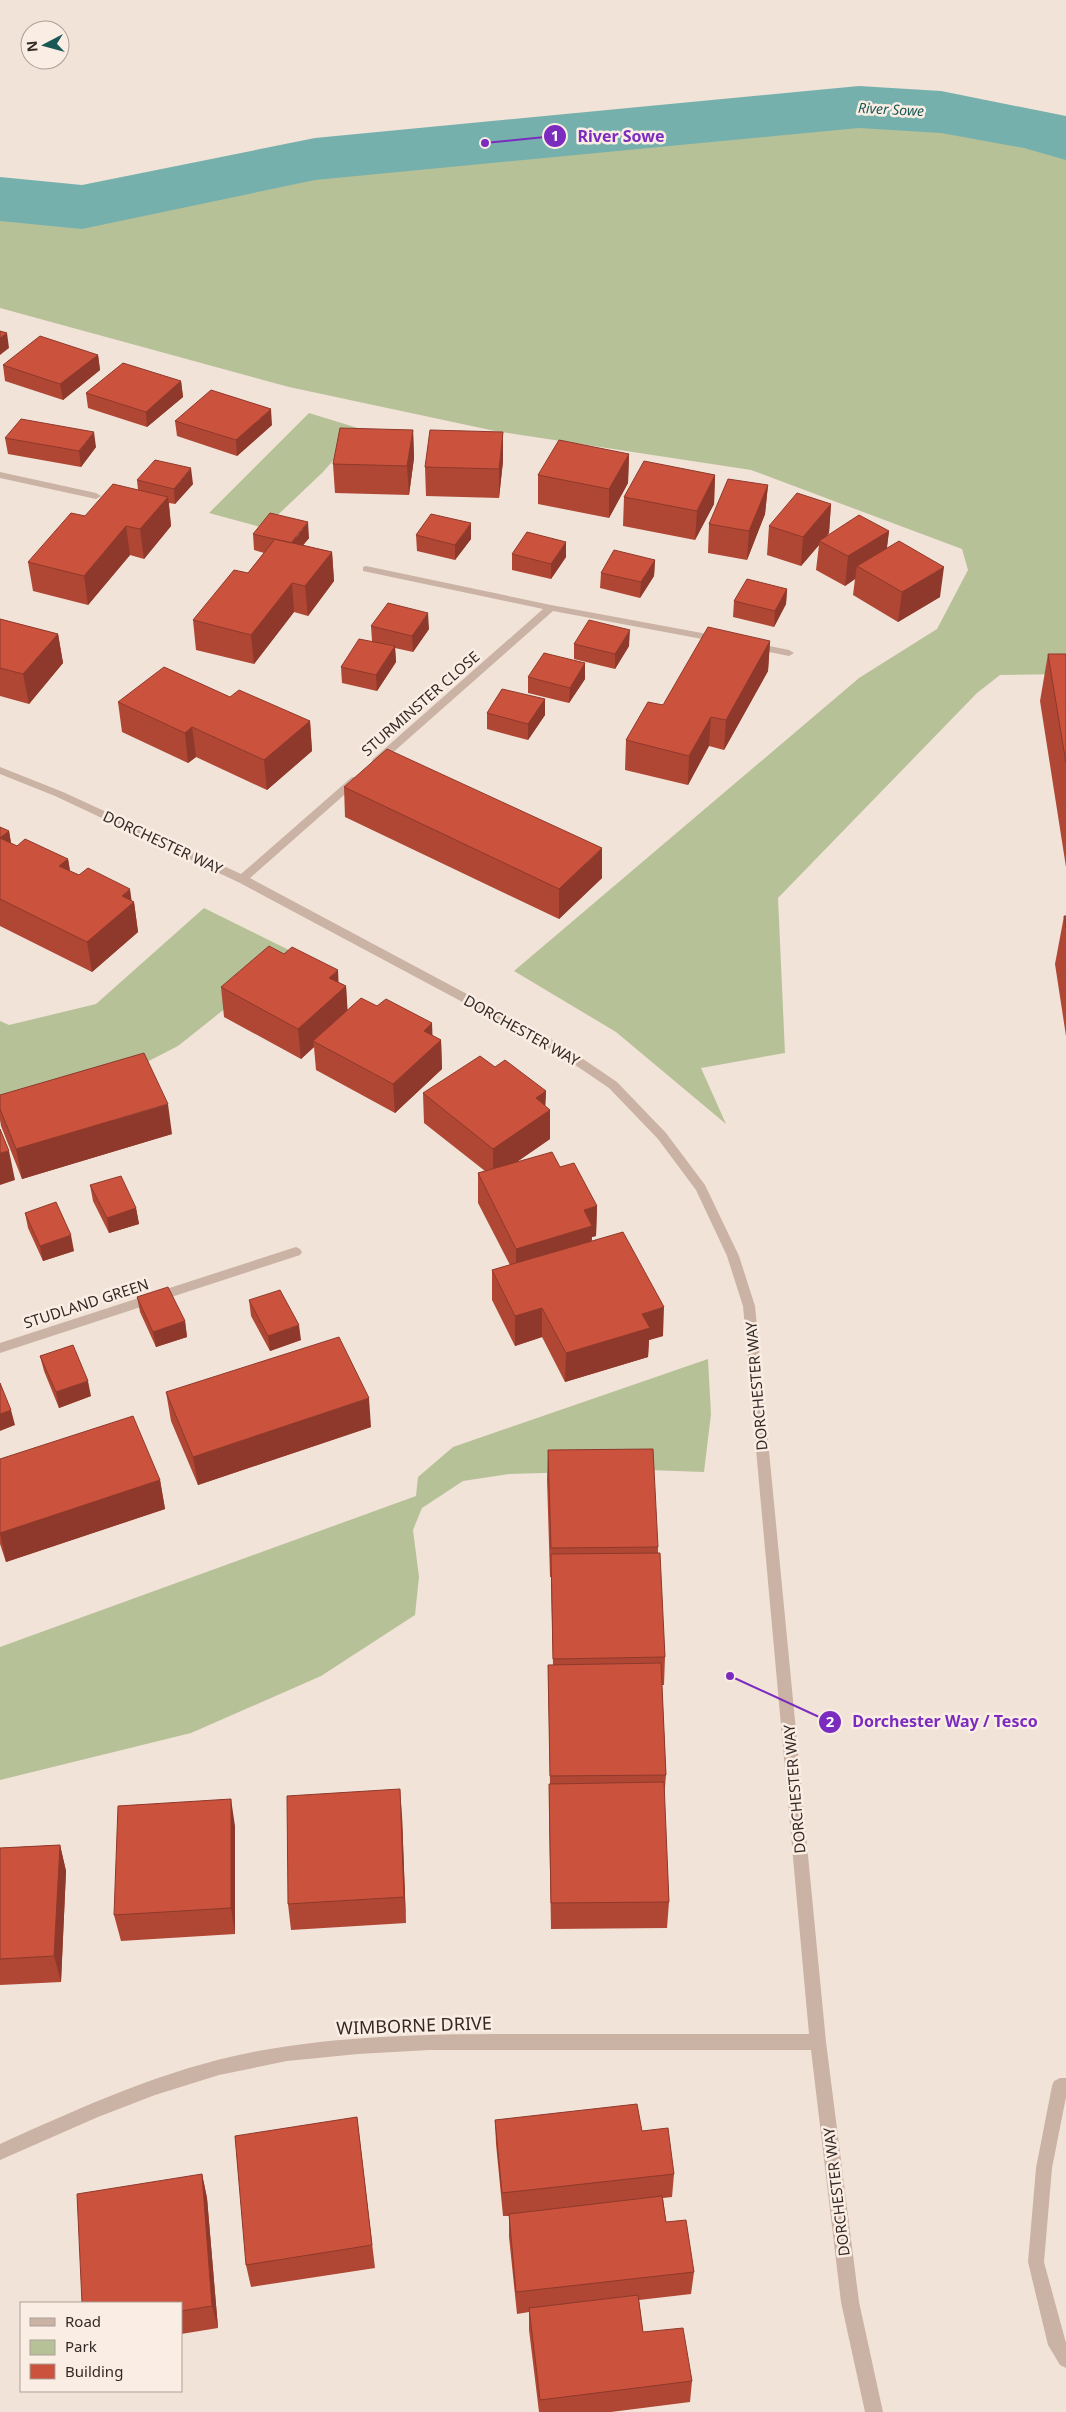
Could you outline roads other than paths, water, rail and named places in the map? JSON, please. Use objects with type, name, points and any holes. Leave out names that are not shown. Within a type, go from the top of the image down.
[{"type":"street","points":[[0,475],[96,496]]},
{"type":"street","points":[[366,569],[551,608],[789,653]]},
{"type":"street","name":"STURMINSTER CLOSE","points":[[242,879],[551,608]]},
{"type":"street","name":"DORCHESTER WAY","points":[[0,770],[75,801],[242,879],[560,1049],[612,1085],[662,1136],[700,1188],[734,1256],[749,1306],[818,2042],[850,2302],[874,2412]]},
{"type":"street","name":"STUDLAND GREEN","points":[[0,1348],[296,1252]]},
{"type":"street","name":"WIMBORNE DRIVE","points":[[0,2152],[107,2104],[178,2078],[252,2060],[329,2048],[402,2042],[818,2042]]},
{"type":"street","points":[[1063,2086],[1044,2168],[1036,2262],[1057,2345],[1066,2359]]},
{"type":"waterway","name":"River Sowe","points":[[0,199],[82,207],[315,159],[859,107],[941,112],[1038,130],[1066,139]]},
{"type":"place","name":"River Sowe","points":[[485,143]]},
{"type":"place","name":"Dorchester Way / Tesco","points":[[730,1676]]}]
